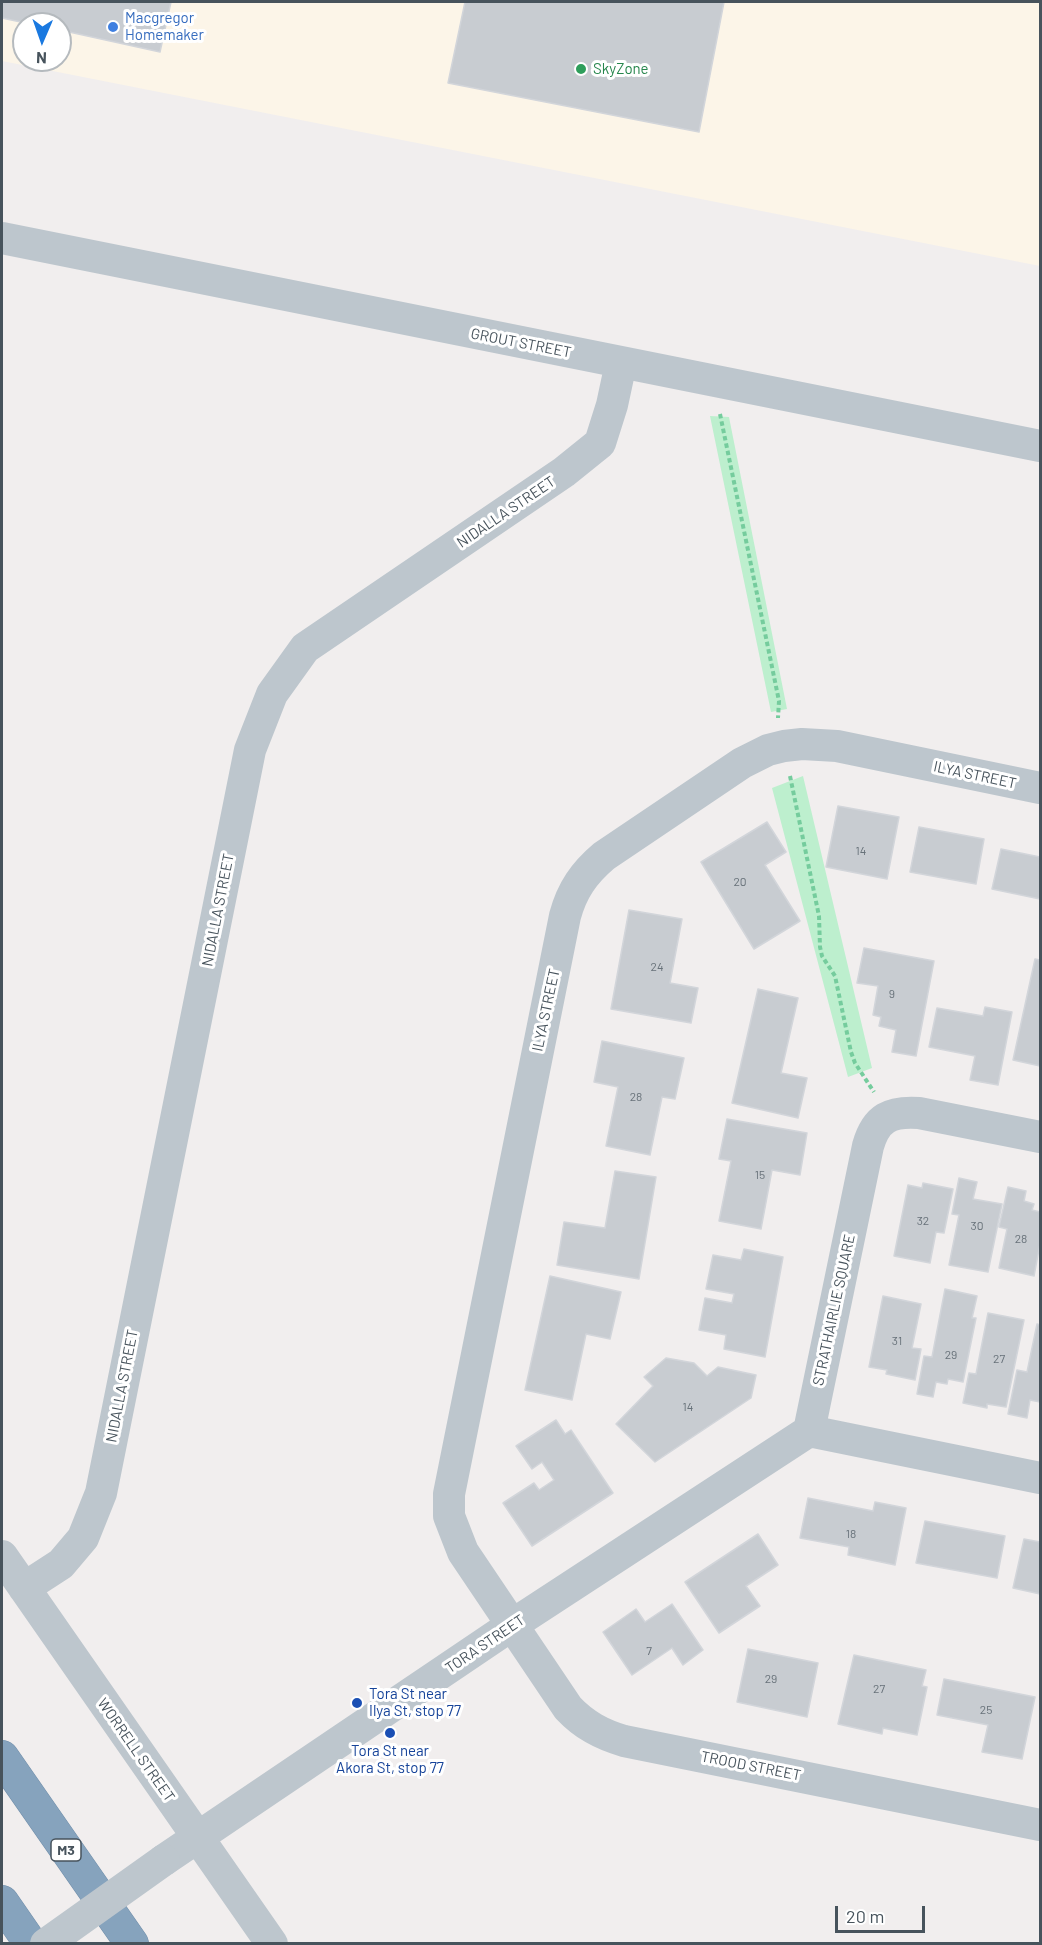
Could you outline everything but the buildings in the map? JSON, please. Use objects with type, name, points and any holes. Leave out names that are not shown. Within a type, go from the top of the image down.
[{"type":"highway","name":"M3","points":[[2,1757],[132,1944]]},
{"type":"highway","points":[[2,1902],[31,1944]]},
{"type":"street","name":"GROUT STREET","points":[[2,238],[1041,446]]},
{"type":"street","name":"NIDALLA STREET","points":[[24,1588],[61,1564],[83,1538],[101,1493],[250,750],[272,694],[305,648],[564,472],[600,443],[612,405],[621,363]]},
{"type":"street","name":"ILYA STREET","points":[[512,1625],[462,1552],[449,1516],[448,1494],[565,916],[570,898],[578,884],[588,870],[604,856],[742,763],[768,750],[784,746],[802,744],[837,746],[1041,788]]},
{"type":"street","points":[[886,1117],[907,1112],[919,1113],[1041,1137]]},
{"type":"street","name":"STRATHAIRLIE SQUARE","points":[[809,1431],[868,1146],[871,1135],[886,1117]]},
{"type":"street","points":[[809,1431],[1041,1478]]},
{"type":"street","name":"TORA STREET","points":[[46,1944],[197,1837],[512,1625],[809,1431]]},
{"type":"street","name":"WORRELL STREET","points":[[2,1556],[272,1944]]},
{"type":"street","name":"TROOD STREET","points":[[512,1625],[568,1708],[578,1719],[606,1736],[1041,1825]]},
{"type":"path","points":[[717,404],[779,701],[779,719]]},
{"type":"path","points":[[789,773],[818,909],[822,956],[835,976],[851,1052],[886,1117]]},
{"type":"shaded area","points":[[2,2],[1040,2],[1040,266],[58,72],[72,72],[72,12],[12,12],[12,63],[2,61]]},
{"type":"green space","points":[[710,416],[729,417],[787,709],[771,712]]},
{"type":"green space","points":[[803,776],[872,1068],[848,1077],[772,788]]},
{"type":"place","name":"Macgregor Homemaker","points":[[113,27]]},
{"type":"place","name":"SkyZone","points":[[581,69]]},
{"type":"place","name":"Tora St near Ilya St, stop 77","points":[[357,1703]]},
{"type":"place","name":"Tora St near Akora St, stop 77","points":[[390,1733]]}]
